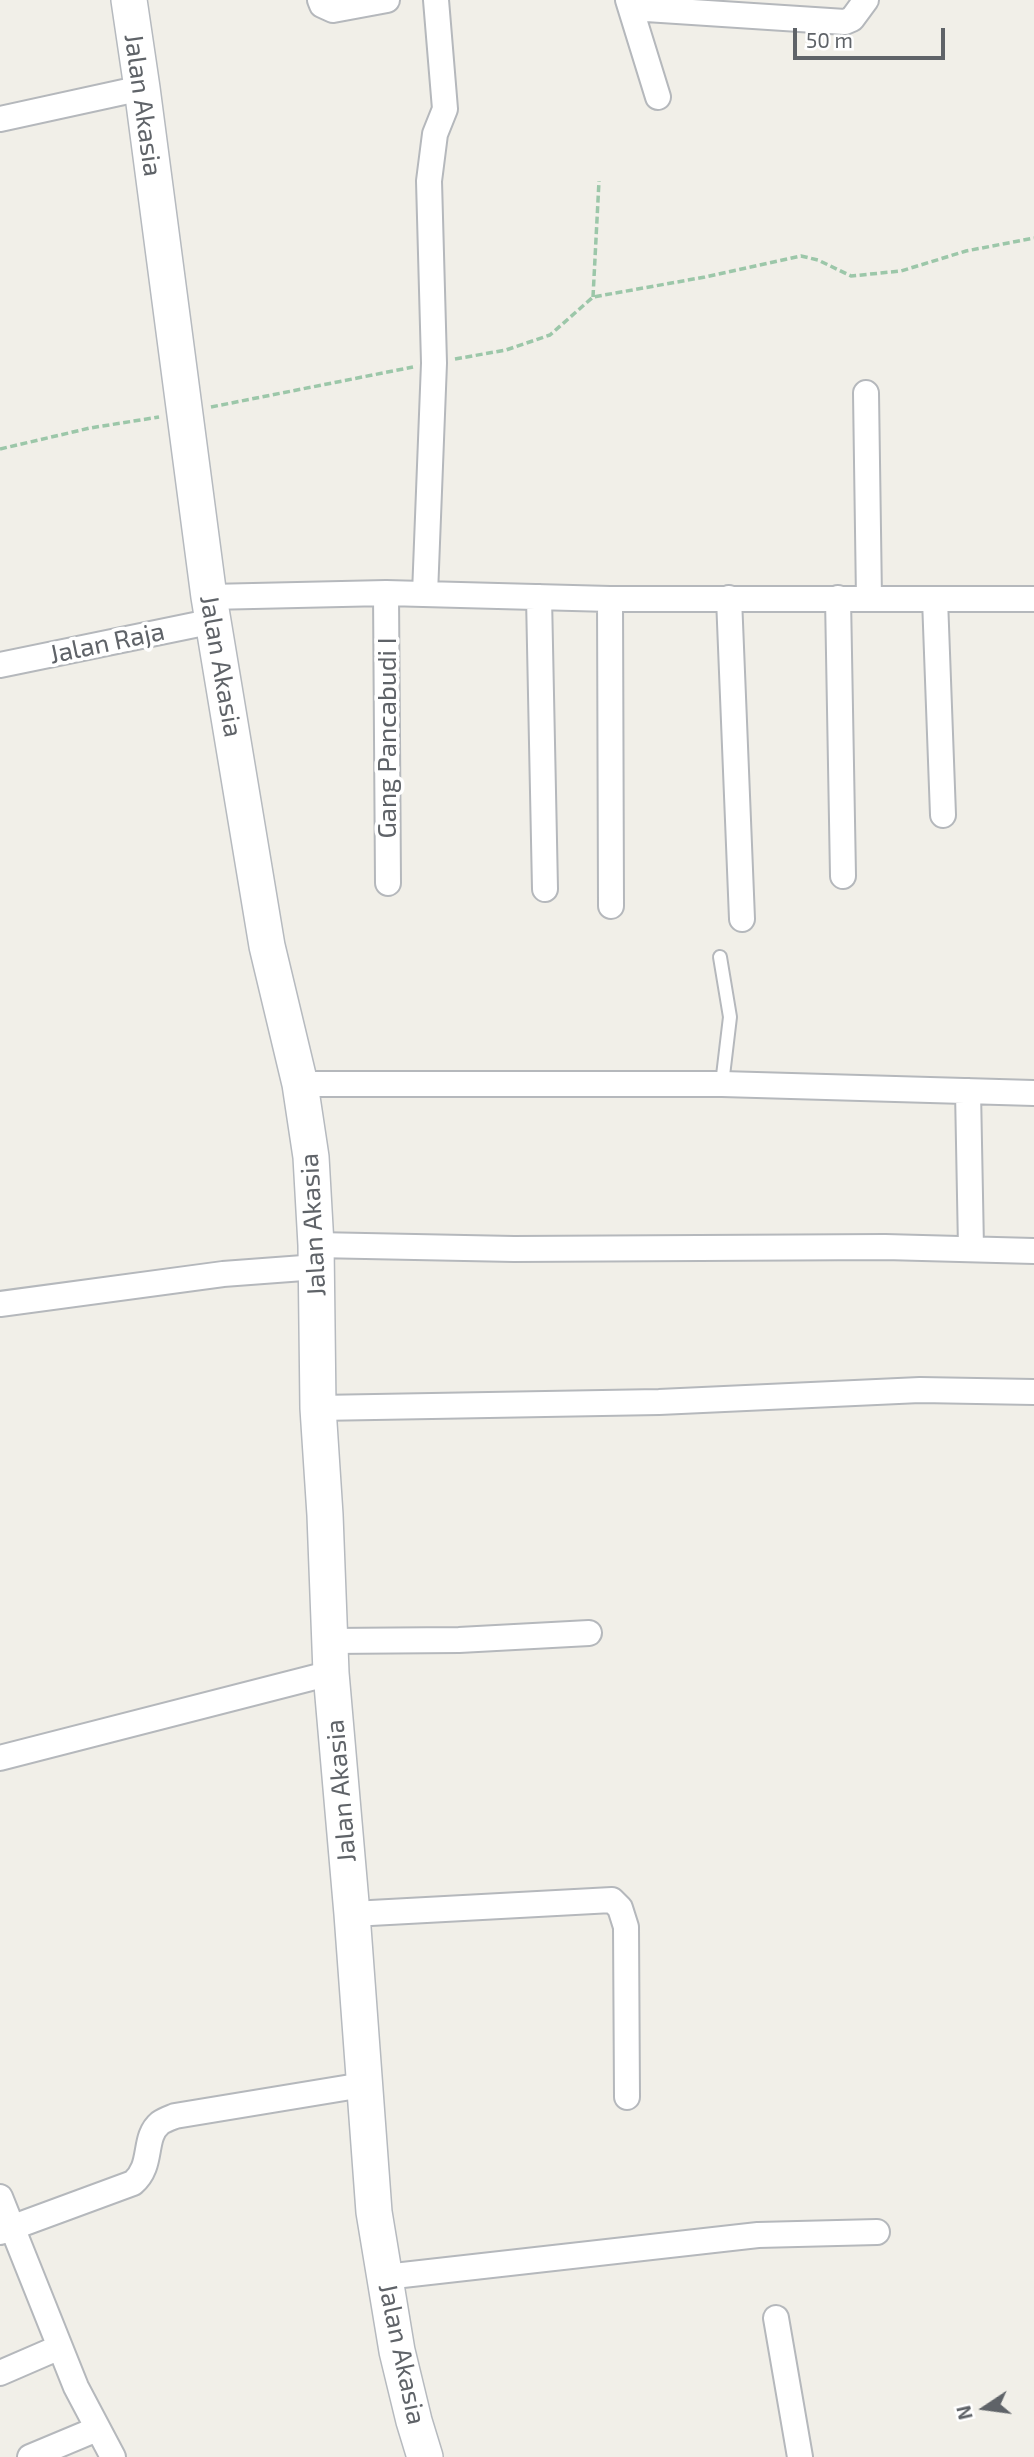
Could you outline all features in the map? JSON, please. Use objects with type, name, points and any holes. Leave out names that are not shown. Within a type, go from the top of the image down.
[{"type":"street","name":"Jalan Akasia","points":[[129,0],[211,609],[267,946],[300,1084],[311,1157],[316,1256],[318,1409],[330,1657],[374,2212],[397,2351],[425,2457]]},
{"type":"street","points":[[320,0],[322,5],[333,10],[387,0]]},
{"type":"street","points":[[425,594],[434,363],[429,181],[435,134],[445,109],[436,0]]},
{"type":"street","points":[[658,97],[630,4],[845,22],[852,19],[866,0]]},
{"type":"street","points":[[0,119],[142,88]]},
{"type":"street","points":[[866,393],[869,600]]},
{"type":"street","name":"Jalan Raja","points":[[0,665],[211,609],[386,593],[610,599],[1034,599]]},
{"type":"street","name":"Gang Pancabudi I","points":[[386,593],[388,883]]},
{"type":"street","points":[[539,597],[545,889]]},
{"type":"street","points":[[729,598],[742,919]]},
{"type":"street","points":[[838,598],[843,876]]},
{"type":"street","points":[[610,599],[611,906]]},
{"type":"street","points":[[935,599],[943,815]]},
{"type":"street","points":[[300,1084],[722,1084],[1034,1093]]},
{"type":"street","points":[[968,1091],[971,1248]]},
{"type":"street","points":[[0,1304],[223,1274],[316,1256],[514,1249],[971,1248],[1034,1251]]},
{"type":"street","points":[[318,1409],[659,1402],[920,1390],[1034,1392]]},
{"type":"street","points":[[0,1758],[330,1657],[459,1640],[589,1633]]},
{"type":"street","points":[[352,1914],[612,1899],[620,1908],[626,1927],[627,2097]]},
{"type":"street","points":[[6,2230],[133,2183],[142,2176],[152,2133],[160,2123],[175,2116],[363,2085]]},
{"type":"street","points":[[0,2197],[6,2230],[97,2429],[113,2457]]},
{"type":"street","points":[[385,2277],[758,2235],[877,2232]]},
{"type":"street","points":[[776,2318],[800,2457]]},
{"type":"street","points":[[0,2373],[60,2347]]},
{"type":"street","points":[[30,2457],[97,2429]]},
{"type":"lane","points":[[720,957],[730,1017],[722,1084]]},
{"type":"path","points":[[593,297],[599,181]]},
{"type":"path","points":[[0,449],[90,428],[506,350],[551,335],[593,297],[801,256],[818,260],[851,276],[901,271],[966,251],[1034,239]]}]
